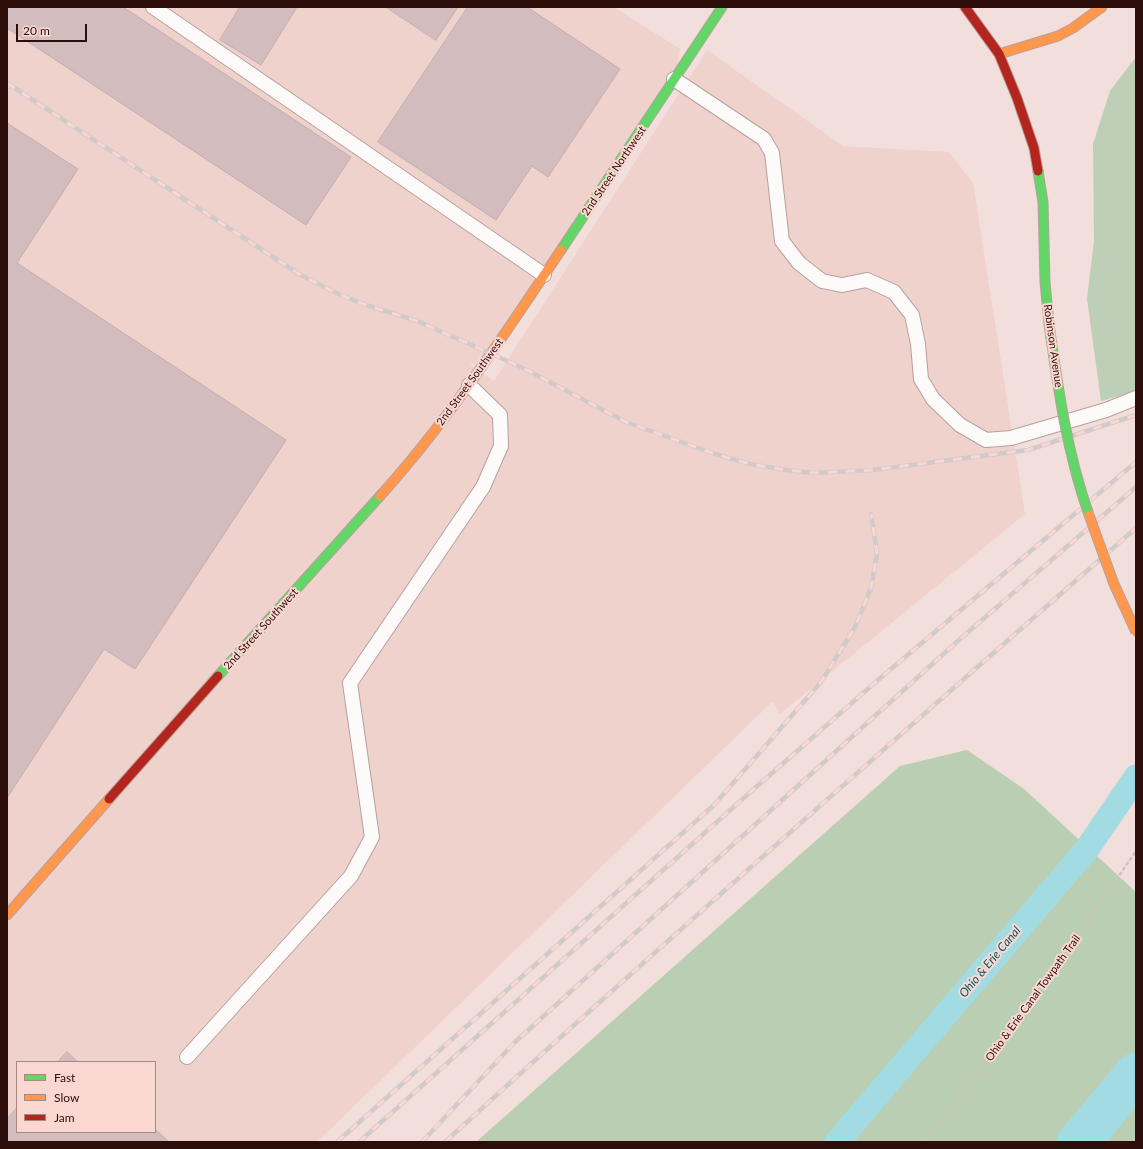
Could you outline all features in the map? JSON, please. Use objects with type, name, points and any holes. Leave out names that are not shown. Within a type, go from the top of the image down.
[{"type":"street","name":"2nd Street Northwest","points":[[504,334],[722,7]]},
{"type":"street","name":"Robinson Avenue","points":[[965,7],[999,54],[1017,98],[1034,148],[1043,202],[1045,282],[1049,324],[1062,413],[1084,500],[1114,584],[1136,632]]},
{"type":"street","points":[[999,54],[1058,36],[1073,28],[1102,7]]},
{"type":"street","name":"2nd Street Southwest","points":[[7,915],[244,647],[410,463],[492,354],[504,334]]},
{"type":"lane","points":[[153,7],[544,275]]},
{"type":"lane","points":[[674,79],[764,139],[772,153],[782,242],[798,263],[822,281],[842,285],[867,280],[894,292],[912,315],[918,344],[922,379],[933,399],[960,425],[986,440],[1011,438],[1106,410],[1136,398]]},
{"type":"lane","points":[[187,1057],[351,876],[372,836],[350,683],[483,486],[501,446],[500,415],[469,385]]},
{"type":"path","name":"Ohio & Erie Canal Towpath Trail","points":[[925,1142],[1042,988],[1136,852]]},
{"type":"shaded area","points":[[7,7],[614,7],[680,49],[674,79],[483,366],[469,364],[494,381],[707,50],[843,146],[949,152],[973,183],[1025,514],[780,714],[773,701],[317,1142],[7,1142]]},
{"type":"green space","points":[[1136,57],[1136,391],[1101,401],[1087,299],[1094,241],[1093,144],[1110,91]]},
{"type":"green space","points":[[967,750],[1024,789],[1136,892],[1136,1142],[476,1142],[900,766]]},
{"type":"building","points":[[7,7],[123,7],[351,157],[306,225],[7,28]]},
{"type":"building","points":[[240,7],[297,7],[261,65],[220,40]]},
{"type":"building","points":[[386,7],[458,7],[436,40]]},
{"type":"building","points":[[468,7],[527,7],[620,69],[548,177],[532,166],[496,220],[378,142]]},
{"type":"building","points":[[7,123],[78,169],[17,263],[286,440],[135,669],[104,649],[7,798]]},
{"type":"building","points":[[67,1052],[77,1061],[59,1061]]},
{"type":"building","points":[[16,1109],[16,1133],[156,1133],[156,1130],[169,1142],[7,1142],[7,1119]]},
{"type":"waterway","name":"Ohio & Erie Canal","points":[[837,1142],[1087,849],[1136,777]]},
{"type":"waterway","points":[[1079,1142],[1136,1074]]},
{"type":"railway","points":[[7,83],[299,274],[332,291],[363,304],[417,321],[492,354],[527,370],[626,422],[715,454],[750,464],[814,473],[872,470],[1028,450],[1136,415]]},
{"type":"railway","points":[[359,1142],[878,680],[1136,462]]},
{"type":"railway","points":[[422,1142],[515,1042],[960,639],[1136,487]]},
{"type":"railway","points":[[337,1142],[714,805],[821,682],[855,627],[871,588],[877,554],[871,514]]},
{"type":"railway","points":[[445,1142],[789,833],[1136,528]]},
{"type":"traffic: fast","points":[[561,250],[722,7]]},
{"type":"traffic: fast","points":[[1038,171],[1043,202],[1045,282],[1049,324]]},
{"type":"traffic: fast","points":[[1049,324],[1069,444],[1081,492],[1089,515]]},
{"type":"traffic: fast","points":[[218,676],[380,496]]},
{"type":"traffic: slow","points":[[999,54],[1058,36],[1073,28],[1102,7]]},
{"type":"traffic: slow","points":[[380,496],[429,438],[475,377],[561,250]]},
{"type":"traffic: slow","points":[[1089,515],[1114,584],[1136,632]]},
{"type":"traffic: slow","points":[[7,915],[109,799]]},
{"type":"traffic: jam","points":[[965,7],[999,54],[1017,98],[1034,148],[1038,171]]},
{"type":"traffic: jam","points":[[109,799],[218,676]]}]
